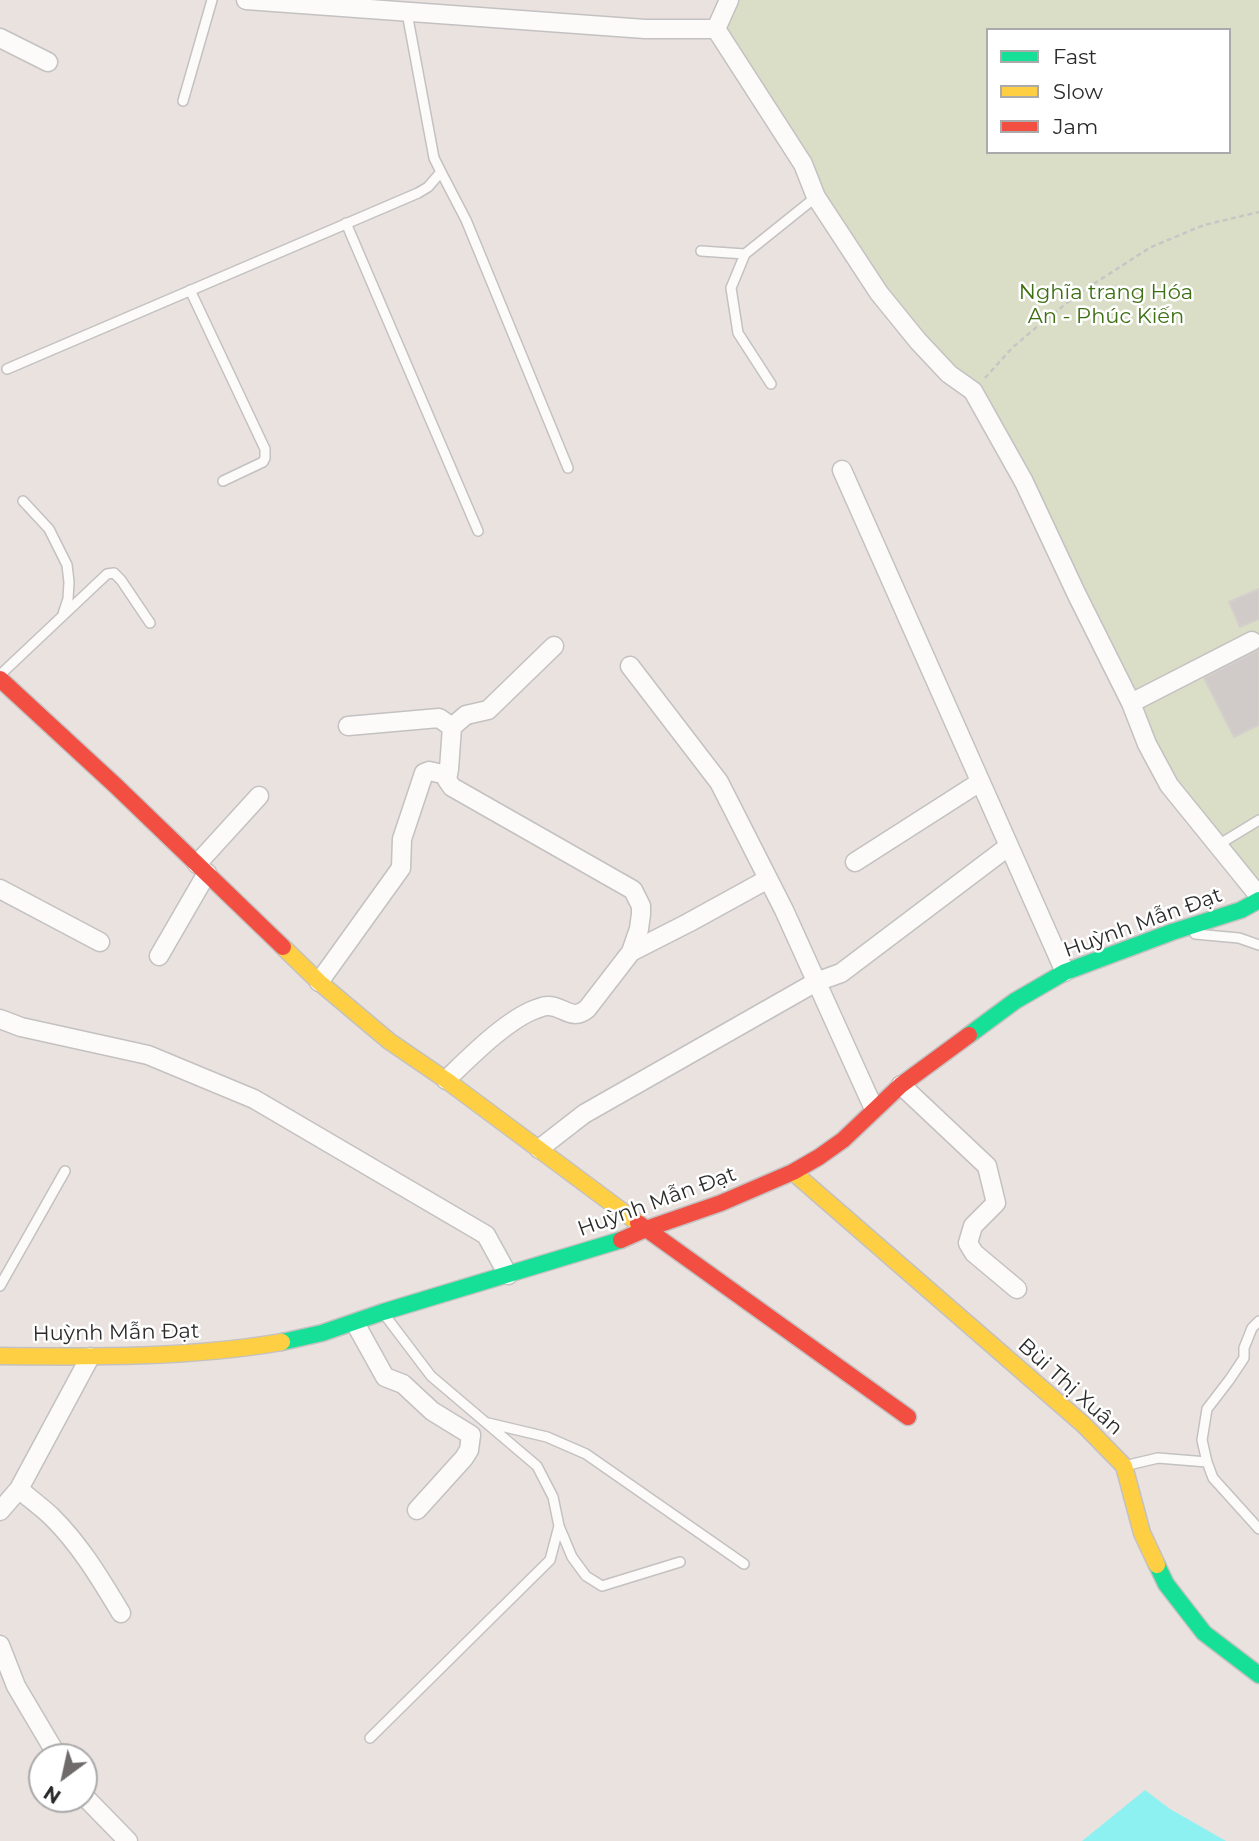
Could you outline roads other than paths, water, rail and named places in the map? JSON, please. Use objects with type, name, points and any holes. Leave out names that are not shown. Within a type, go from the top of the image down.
[{"type":"main road","points":[[0,677],[319,982],[389,1041],[908,1417]]},
{"type":"main road","name":"Huỳnh Mẫn Đạt","points":[[0,1356],[90,1357],[202,1353],[285,1342],[355,1323],[383,1312],[625,1239],[721,1203],[793,1172],[843,1140],[901,1085],[1015,1001],[1065,972],[1172,932],[1241,910],[1259,898]]},
{"type":"main road","name":"Bùi Thị Xuân","points":[[793,1172],[1084,1425],[1124,1466],[1142,1533],[1166,1584],[1204,1633],[1259,1675]]},
{"type":"street","points":[[246,0],[399,8],[645,29],[716,29]]},
{"type":"street","points":[[716,29],[729,0]]},
{"type":"street","points":[[716,29],[803,164],[816,197],[879,292],[918,341],[949,374],[973,391],[1024,482],[1131,703],[1147,744],[1169,785],[1259,898]]},
{"type":"street","points":[[0,38],[48,62]]},
{"type":"street","points":[[842,470],[1065,972]]},
{"type":"street","points":[[1131,703],[1252,641]]},
{"type":"street","points":[[446,1080],[490,1040],[533,1010],[548,1006],[581,1014],[631,952],[639,929],[640,906],[633,890],[452,787],[447,780],[453,727],[466,715],[488,710],[554,646]]},
{"type":"street","points":[[630,666],[719,782],[768,878],[874,1109]]},
{"type":"street","points":[[348,726],[439,718],[453,727]]},
{"type":"street","points":[[319,982],[401,868],[402,839],[424,774],[429,771],[447,775]]},
{"type":"street","points":[[855,862],[979,782]]},
{"type":"street","points":[[159,956],[202,869],[259,796]]},
{"type":"street","points":[[540,1149],[584,1114],[817,982],[841,973],[1009,846]]},
{"type":"street","points":[[631,952],[768,878]]},
{"type":"street","points":[[0,889],[100,942]]},
{"type":"street","points":[[0,1019],[21,1027],[148,1055],[254,1099],[486,1235],[508,1275]]},
{"type":"street","points":[[901,1085],[987,1166],[996,1203],[973,1226],[968,1244],[974,1253],[1017,1289]]},
{"type":"street","points":[[355,1323],[385,1377],[403,1384],[424,1405],[471,1435],[469,1450],[464,1458],[417,1510]]},
{"type":"street","points":[[0,1511],[19,1489],[90,1357]]},
{"type":"street","points":[[19,1489],[52,1517],[73,1540],[121,1613]]},
{"type":"street","points":[[0,1645],[16,1686],[50,1743]]},
{"type":"street","points":[[98,1810],[128,1841]]},
{"type":"lane","points":[[183,101],[212,0]]},
{"type":"lane","points":[[399,8],[434,158],[466,220],[568,468]]},
{"type":"lane","points":[[7,369],[418,193],[428,187],[441,172]]},
{"type":"lane","points":[[771,384],[738,333],[731,288],[745,254],[816,197]]},
{"type":"lane","points":[[346,223],[478,531]]},
{"type":"lane","points":[[701,251],[745,254]]},
{"type":"lane","points":[[190,290],[265,450],[265,458],[262,461],[223,481]]},
{"type":"lane","points":[[23,501],[49,529],[67,565],[68,599],[63,616]]},
{"type":"lane","points":[[0,677],[107,574],[114,573],[121,580],[150,623]]},
{"type":"lane","points":[[1218,845],[1259,820]]},
{"type":"lane","points":[[1172,932],[1239,938],[1259,945]]},
{"type":"lane","points":[[0,1286],[65,1171]]},
{"type":"lane","points":[[383,1312],[431,1376],[537,1466],[553,1497],[559,1526],[572,1557],[586,1576],[601,1586],[680,1562]]},
{"type":"lane","points":[[1258,1526],[1213,1478],[1202,1440],[1208,1409],[1244,1358],[1244,1348],[1252,1328],[1259,1321]]},
{"type":"lane","points":[[484,1422],[547,1437],[586,1454],[744,1564]]},
{"type":"lane","points":[[1124,1466],[1158,1458],[1207,1462]]},
{"type":"lane","points":[[370,1738],[550,1560],[559,1526]]},
{"type":"water","points":[[1145,1790],[1170,1809],[1226,1841],[1082,1841]]},
{"type":"park label","name":"Nghĩa trang Hóa An - Phúc Kiến","points":[[1106,305]]}]
